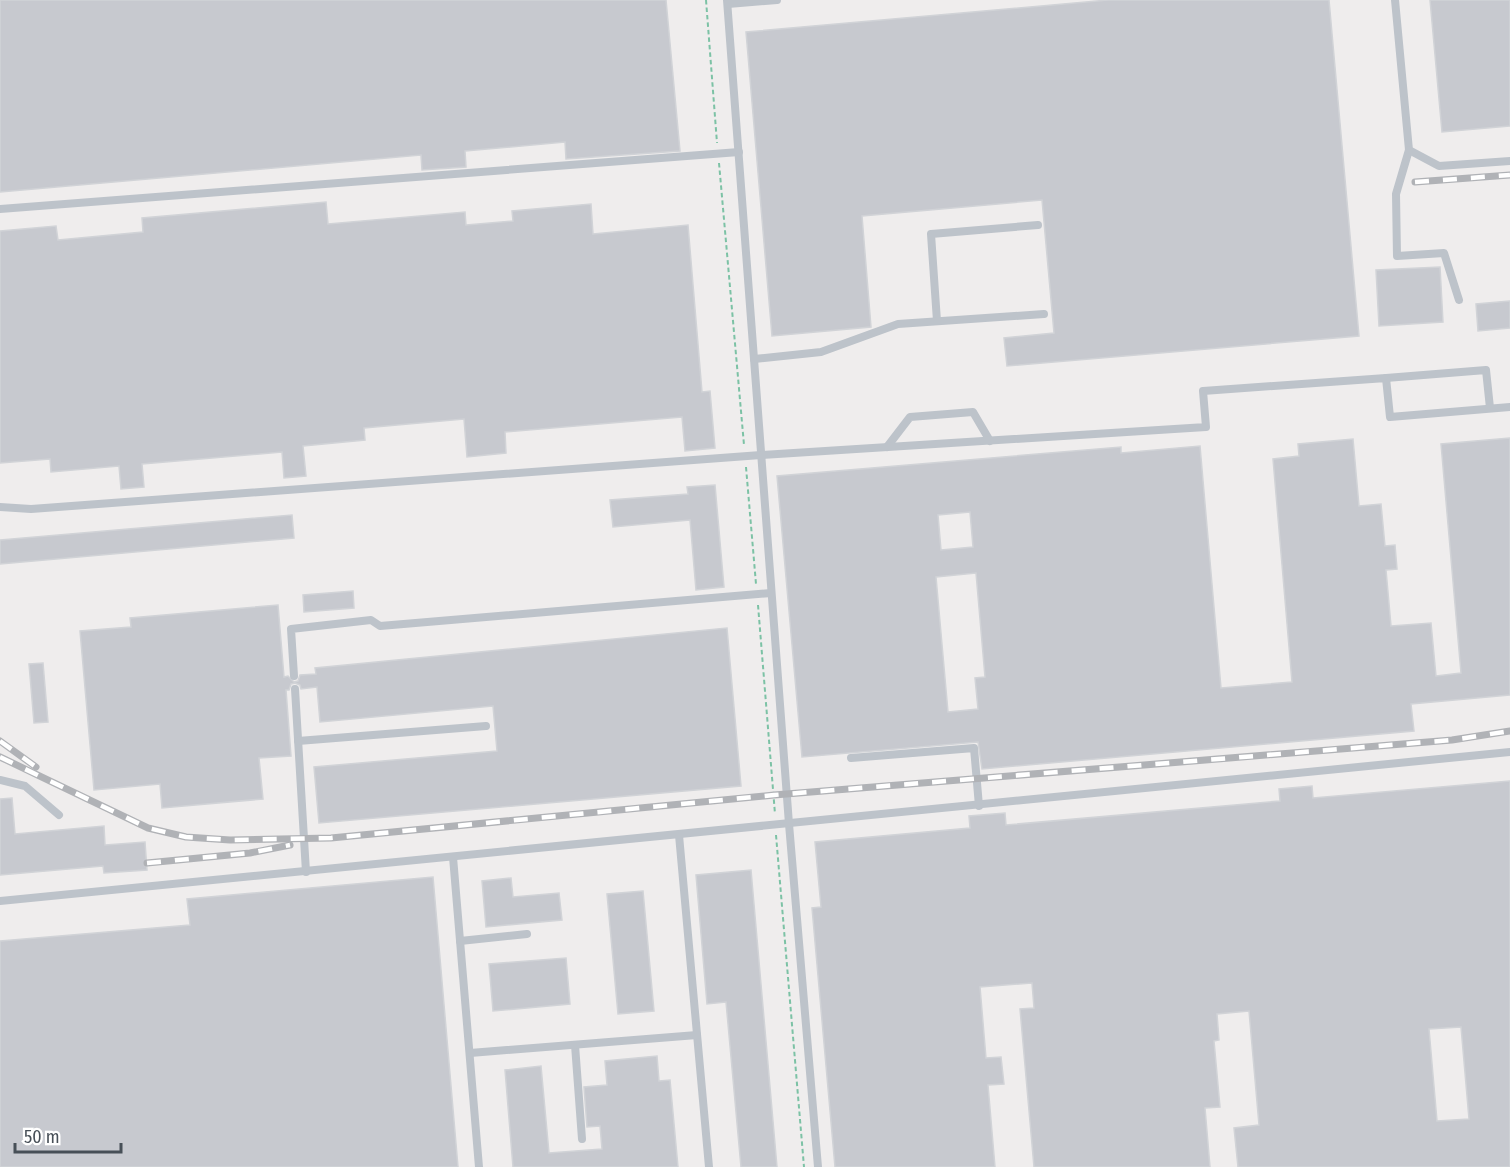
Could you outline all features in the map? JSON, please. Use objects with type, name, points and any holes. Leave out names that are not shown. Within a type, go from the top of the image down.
[{"type":"lane","points":[[777,0],[728,2],[771,593],[818,1167]]},
{"type":"lane","points":[[1395,0],[1408,150],[1396,194],[1397,256],[1444,253],[1459,300]]},
{"type":"lane","points":[[1408,150],[1439,166],[1510,161]]},
{"type":"lane","points":[[0,209],[739,152]]},
{"type":"lane","points":[[937,321],[931,234],[1038,225]]},
{"type":"lane","points":[[754,359],[821,352],[898,324],[1044,314]]},
{"type":"lane","points":[[0,507],[31,509],[745,456],[1206,427],[1203,391],[1486,370],[1490,408]]},
{"type":"lane","points":[[1386,378],[1390,417],[1510,407]]},
{"type":"lane","points":[[887,447],[910,417],[973,412],[990,441]]},
{"type":"lane","points":[[294,676],[291,629],[371,620],[380,626],[771,593]]},
{"type":"lane","points":[[295,689],[306,872]]},
{"type":"lane","points":[[298,741],[486,726]]},
{"type":"lane","points":[[851,758],[974,748],[979,806]]},
{"type":"lane","points":[[0,901],[1510,753]]},
{"type":"lane","points":[[0,780],[25,786],[58,815]]},
{"type":"lane","points":[[680,835],[709,1167]]},
{"type":"lane","points":[[453,857],[479,1167]]},
{"type":"lane","points":[[460,941],[527,934]]},
{"type":"lane","points":[[470,1053],[697,1035]]},
{"type":"lane","points":[[575,1045],[582,1140]]},
{"type":"path","points":[[706,0],[804,1167]]},
{"type":"building","points":[[0,0],[666,0],[680,151],[566,159],[565,142],[465,151],[466,167],[422,170],[421,155],[0,192]]},
{"type":"building","points":[[1108,0],[1329,0],[1359,336],[1007,366],[1004,338],[1054,333],[1042,200],[862,216],[871,327],[772,336],[746,32]]},
{"type":"building","points":[[1430,0],[1510,0],[1510,126],[1442,132]]},
{"type":"building","points":[[326,202],[328,224],[465,212],[466,225],[513,221],[512,211],[591,204],[593,234],[688,225],[702,392],[710,391],[715,448],[685,451],[682,417],[505,432],[506,453],[467,457],[464,419],[364,428],[365,440],[303,446],[306,476],[284,478],[282,452],[142,464],[144,487],[121,489],[119,466],[51,472],[50,459],[0,463],[0,231],[56,226],[58,240],[143,232],[142,218]]},
{"type":"building","points":[[1440,267],[1443,322],[1379,326],[1376,270]]},
{"type":"building","points":[[1510,301],[1510,328],[1478,331],[1476,304]]},
{"type":"building","points":[[1510,438],[1510,695],[1411,704],[1414,731],[982,769],[978,742],[802,757],[777,476],[1121,447],[1121,453],[1200,446],[1221,688],[1292,682],[1273,459],[1299,456],[1298,444],[1353,439],[1359,506],[1381,504],[1385,546],[1395,545],[1397,569],[1386,570],[1391,626],[1431,623],[1436,676],[1461,673],[1441,444]],"holes":[[[970,512],[973,547],[941,550],[938,515]],[[976,573],[985,677],[975,678],[978,709],[948,712],[936,577]]]},
{"type":"building","points":[[715,485],[724,587],[696,590],[690,520],[613,527],[610,500],[688,494],[687,487]]},
{"type":"building","points":[[292,515],[294,538],[0,564],[0,540]]},
{"type":"building","points":[[353,591],[354,608],[304,612],[303,595]]},
{"type":"building","points":[[278,605],[284,677],[288,676],[294,682],[298,681],[300,675],[316,674],[315,668],[727,628],[741,786],[319,823],[314,767],[497,751],[493,706],[320,722],[317,687],[301,689],[300,685],[295,683],[291,684],[289,690],[286,690],[291,756],[259,758],[263,799],[162,808],[160,784],[94,790],[80,631],[131,627],[130,618]]},
{"type":"building","points":[[43,663],[48,722],[34,723],[29,664]]},
{"type":"building","points":[[1510,781],[1510,1167],[1238,1167],[1234,1128],[1259,1125],[1249,1011],[1217,1014],[1219,1040],[1214,1041],[1220,1107],[1205,1108],[1210,1167],[1034,1167],[1020,1009],[1034,1008],[1032,983],[980,987],[986,1058],[1001,1057],[1004,1084],[988,1085],[995,1167],[835,1167],[812,908],[821,907],[815,842],[970,828],[969,816],[1005,813],[1006,825],[1280,801],[1279,789],[1312,786],[1313,798]],"holes":[[[1461,1027],[1469,1119],[1437,1121],[1429,1029]]]},
{"type":"building","points":[[12,798],[15,834],[104,826],[105,845],[145,842],[147,870],[104,873],[103,866],[0,875],[0,799]]},
{"type":"building","points":[[751,870],[777,1167],[741,1167],[726,1002],[707,1004],[696,875]]},
{"type":"building","points":[[433,877],[458,1167],[0,1167],[0,941],[190,925],[187,899]]},
{"type":"building","points":[[511,878],[513,897],[559,893],[562,920],[486,927],[482,881]]},
{"type":"building","points":[[643,891],[654,1011],[618,1014],[607,894]]},
{"type":"building","points":[[566,958],[570,1004],[493,1011],[489,964]]},
{"type":"building","points":[[657,1056],[659,1081],[670,1080],[678,1167],[513,1167],[505,1070],[541,1066],[549,1153],[602,1149],[600,1126],[587,1127],[584,1087],[607,1085],[605,1061]]},
{"type":"railway","points":[[1415,182],[1510,175]]},
{"type":"railway","points":[[0,757],[148,828],[186,837],[230,840],[331,838],[774,795],[1452,740],[1510,731]]},
{"type":"railway","points":[[0,741],[36,767]]},
{"type":"railway","points":[[147,863],[250,853],[290,845]]}]
